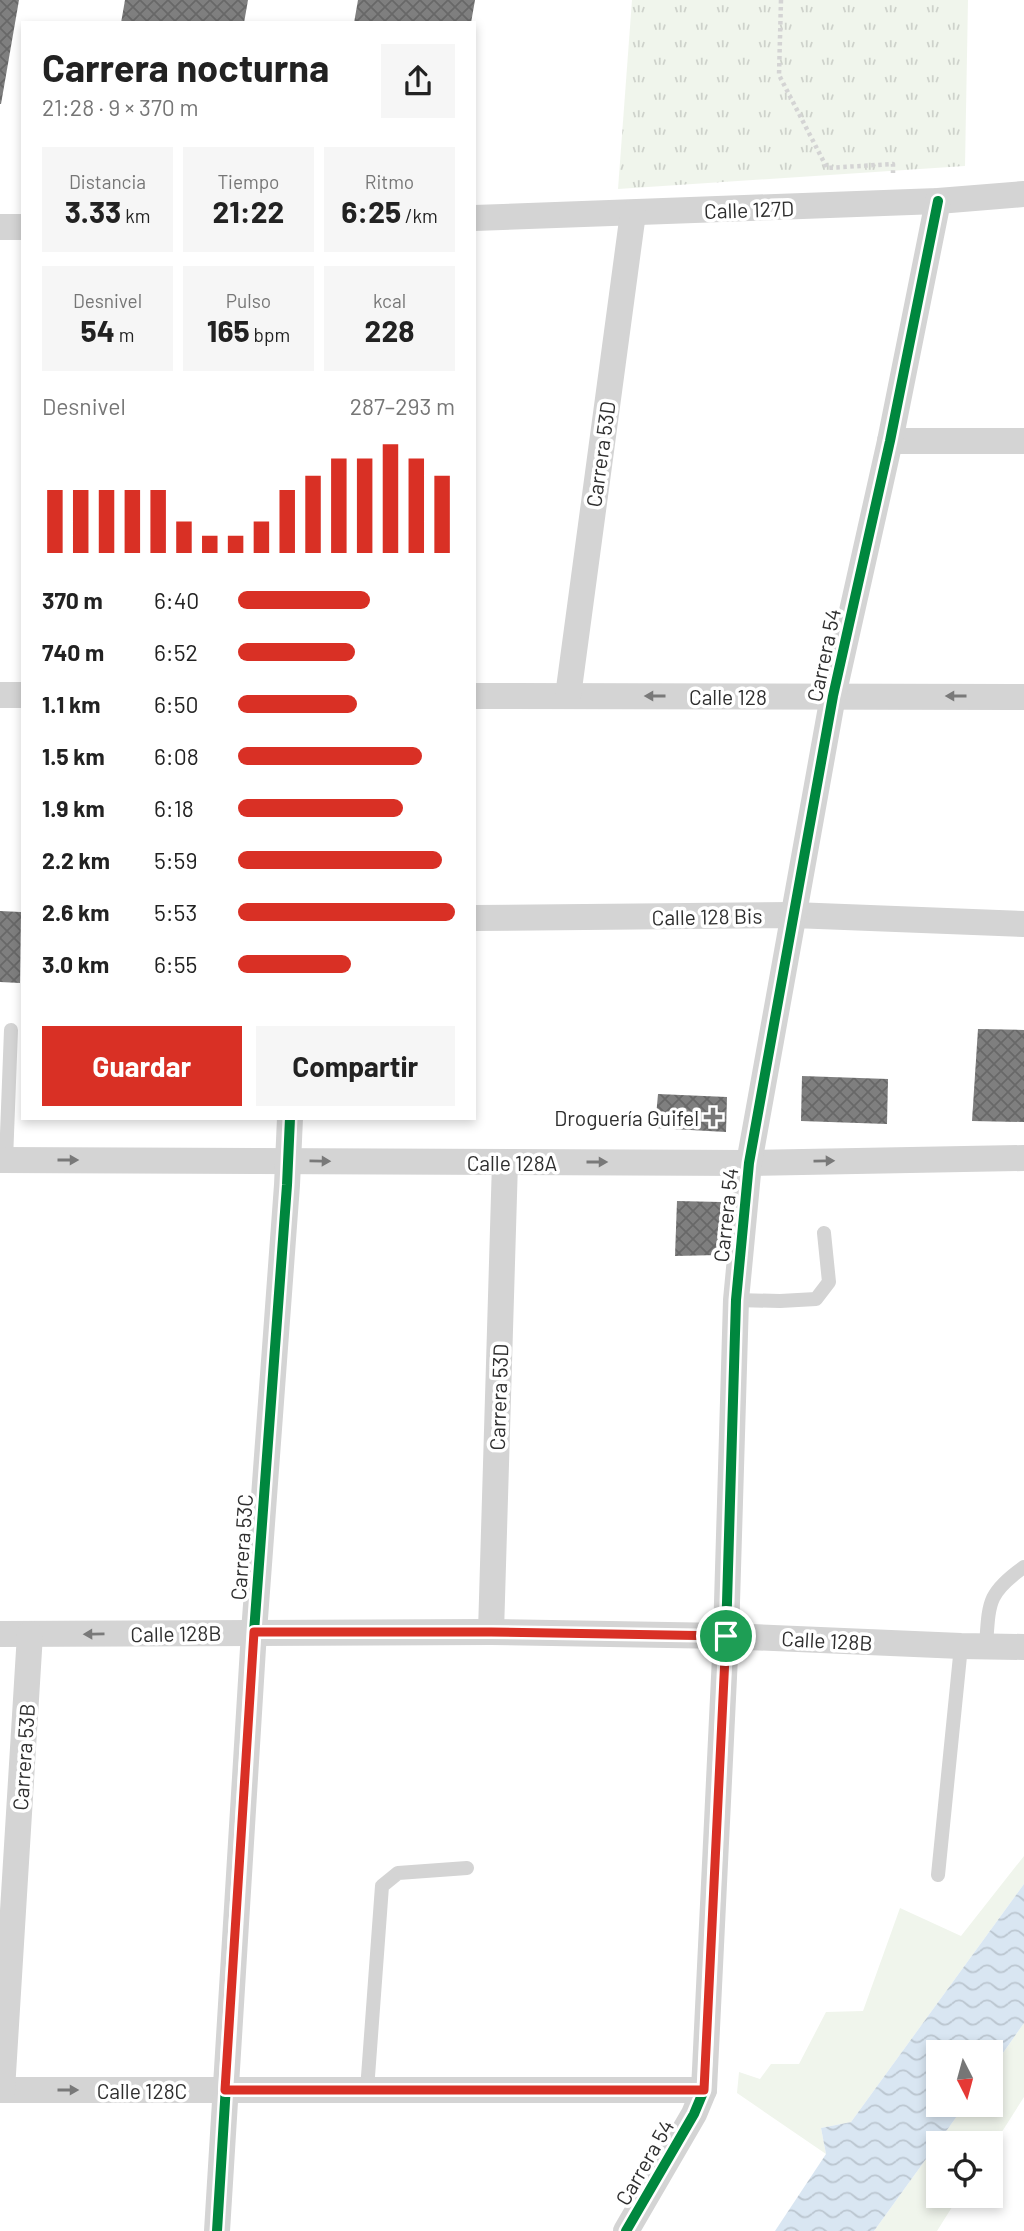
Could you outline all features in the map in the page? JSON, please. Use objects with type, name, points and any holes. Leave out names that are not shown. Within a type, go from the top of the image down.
[{"type":"street","name":"Calle 127D","points":[[476,218],[894,203],[1024,194]]},
{"type":"street","name":"Carrera 54","points":[[626,2231],[694,2114],[704,2090],[726,1636],[736,1300],[749,1163],[833,696],[890,441],[938,201]]},
{"type":"street","name":"Carrera 53D","points":[[568,696],[633,213]]},
{"type":"street","points":[[0,227],[21,227]]},
{"type":"street","points":[[890,441],[1024,441]]},
{"type":"street","points":[[0,695],[21,695]]},
{"type":"street","name":"Calle 128","points":[[476,696],[1024,696]]},
{"type":"street","name":"Calle 128 Bis","points":[[476,918],[793,915],[1024,924]]},
{"type":"street","name":"Carrera 53C","points":[[217,2231],[254,1632],[290,1120]]},
{"type":"street","name":"Calle 128A","points":[[3,1160],[749,1163],[1024,1158]]},
{"type":"street","name":"Carrera 53D","points":[[491,1632],[505,1162]]},
{"type":"street","name":"Calle 128B","points":[[0,1634],[491,1632],[726,1636],[1024,1647]]},
{"type":"street","name":"Carrera 53B","points":[[1,2090],[30,1634]]},
{"type":"street","name":"Calle 128C","points":[[1,2090],[704,2090]]},
{"type":"lane","points":[[3,1160],[11,1030]]},
{"type":"lane","points":[[736,1300],[817,1299],[830,1282],[824,1233]]},
{"type":"lane","points":[[938,1875],[973,1646],[1001,1583],[1024,1567]]},
{"type":"lane","points":[[367,2090],[382,1886],[398,1873],[467,1868]]},
{"type":"path","points":[[781,0],[779,75],[827,168],[893,164],[894,203]]},
{"type":"green space","points":[[632,0],[968,0],[965,166],[618,189]]},
{"type":"green space","points":[[1024,1856],[1024,1884],[851,2122],[821,2128],[826,2154],[737,2093],[739,2072],[760,2079],[771,2064],[799,2064],[826,2012],[863,2011],[900,1908],[961,1936]]},
{"type":"green space","points":[[1024,2023],[1024,2097],[1002,2131],[946,2131],[956,2118],[1003,2118],[1003,2053]]},
{"type":"green space","points":[[926,2159],[926,2208],[951,2208],[937,2231],[874,2231]]},
{"type":"water","points":[[1024,1884],[1024,2023],[1003,2053],[1003,2040],[926,2040],[926,2118],[956,2118],[946,2131],[926,2131],[926,2159],[874,2231],[775,2231],[826,2154],[821,2128],[851,2122]]},
{"type":"building","points":[[0,0],[19,0],[1,104],[0,104]]},
{"type":"building","points":[[125,0],[248,0],[244,21],[121,21]]},
{"type":"building","points":[[358,0],[475,0],[471,21],[354,21]]},
{"type":"building","points":[[0,911],[21,912],[20,983],[0,982]]},
{"type":"building","points":[[978,1029],[1024,1030],[1024,1122],[972,1121]]},
{"type":"building","points":[[802,1076],[888,1079],[887,1124],[801,1121]]},
{"type":"building","points":[[658,1094],[727,1097],[726,1132],[655,1128]]},
{"type":"building","points":[[677,1201],[721,1202],[719,1255],[675,1256]]},
{"type":"cycle path","points":[[626,2231],[694,2114],[704,2090],[726,1636],[736,1300],[749,1163],[833,696],[890,441],[938,201]]},
{"type":"cycle path","points":[[217,2231],[254,1632],[290,1120]]},
{"type":"place","name":"Droguería Guifel","points":[[713,1117]]},
{"type":"route","points":[[254,1632],[726,1636],[704,2090],[225,2090],[254,1632]]}]
